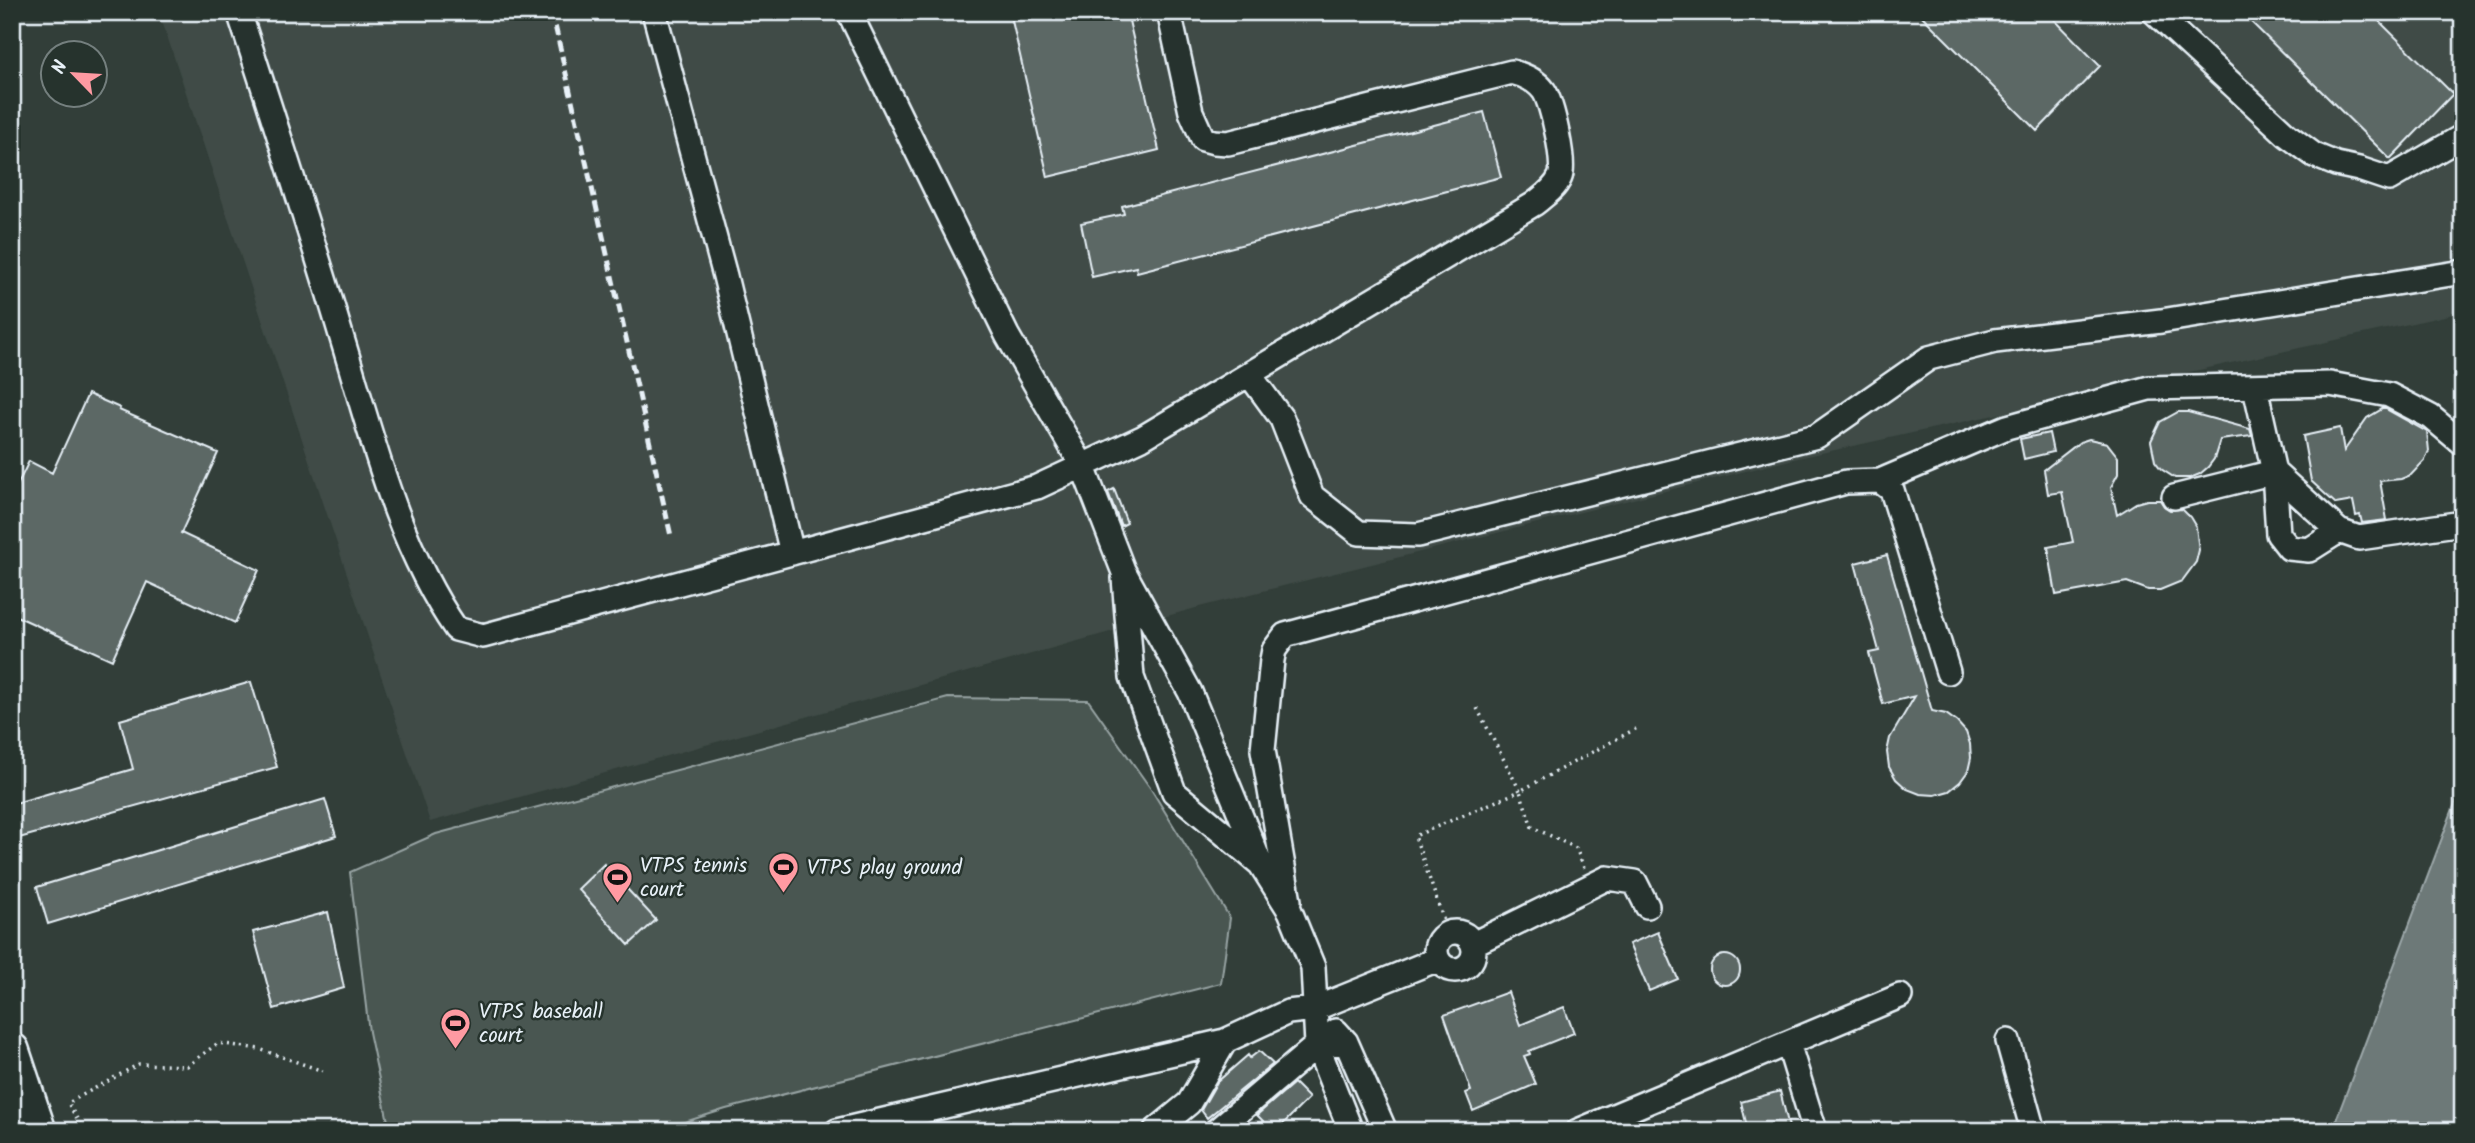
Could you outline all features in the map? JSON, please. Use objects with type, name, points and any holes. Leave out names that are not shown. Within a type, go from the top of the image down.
[{"type":"highway","points":[[12,1050],[39,1131]]},
{"type":"street","points":[[239,12],[301,203],[391,501],[434,597],[456,629],[483,636],[1037,487],[1142,438],[1534,204],[1555,188],[1560,178],[1563,168],[1562,155],[1545,93],[1533,80],[1512,72],[1228,143],[1203,139],[1191,112],[1169,12]]},
{"type":"street","points":[[654,12],[724,276],[792,552]]},
{"type":"street","points":[[849,12],[1007,335],[1083,467],[1123,570],[1190,692],[1261,865],[1290,911],[1313,967],[1317,1045],[1350,1131]]},
{"type":"street","points":[[2154,12],[2287,135],[2314,155],[2336,164],[2389,179],[2463,135]]},
{"type":"street","points":[[1249,374],[1282,419],[1312,496],[1359,533],[1418,536],[1817,436],[1929,358],[1996,341],[2161,321],[2463,272]]},
{"type":"street","points":[[1290,911],[1263,750],[1274,650],[1285,635],[1846,482],[1880,481],[2007,427],[2149,388],[2330,384],[2389,395],[2431,417],[2463,444]]},
{"type":"street","points":[[2255,387],[2274,472],[2278,534],[2288,548],[2309,550],[2339,531]]},
{"type":"street","points":[[2174,497],[2274,472]]},
{"type":"street","points":[[2274,472],[2339,531],[2359,538],[2463,523]]},
{"type":"street","points":[[1880,481],[1892,491],[1948,672]]},
{"type":"street","points":[[1123,570],[1132,677],[1174,792],[1261,865]]},
{"type":"street","points":[[1473,944],[1607,878],[1635,882],[1647,906]]},
{"type":"street","points":[[1448,933],[1466,935],[1473,944],[1470,963],[1459,969],[1447,968],[1438,959],[1439,941],[1448,933]]},
{"type":"street","points":[[837,1131],[1225,1041],[1288,1012],[1314,1009],[1438,959]]},
{"type":"street","points":[[1578,1131],[1628,1121],[1788,1043],[1900,996]]},
{"type":"street","points":[[1314,1009],[1346,1042],[1385,1131]]},
{"type":"street","points":[[1154,1131],[1189,1102],[1225,1041]]},
{"type":"street","points":[[2008,1041],[2033,1131]]},
{"type":"street","points":[[1216,1131],[1317,1045],[1346,1042]]},
{"type":"street","points":[[1788,1043],[1815,1131]]},
{"type":"path","points":[[1477,708],[1520,791],[1532,827],[1576,849],[1590,885]]},
{"type":"path","points":[[1448,933],[1415,835],[1520,791],[1639,727]]},
{"type":"path","points":[[83,1131],[68,1103],[139,1064],[187,1066],[218,1043],[259,1049],[323,1072]]},
{"type":"shaded area","points":[[159,12],[2463,12],[2463,312],[1794,459],[1203,606],[430,822]]},
{"type":"shaded area","name":"VTPS play ground","points":[[948,698],[1088,700],[1151,789],[1230,918],[1221,983],[726,1109],[656,1131],[390,1131],[369,1032],[350,872],[436,834]]},
{"type":"shaded area","points":[[2463,782],[2463,1131],[2332,1131]]},
{"type":"building","points":[[1010,12],[1127,12],[1159,150],[1048,177]]},
{"type":"building","points":[[1918,12],[2047,12],[2100,66],[2037,131]]},
{"type":"building","points":[[2241,12],[2370,12],[2453,94],[2390,159]]},
{"type":"building","points":[[1484,112],[1501,177],[1137,272],[1136,267],[1092,277],[1081,223],[1124,214],[1122,206]]},
{"type":"building","points":[[88,394],[218,453],[181,533],[259,570],[235,623],[147,582],[112,660],[12,614],[12,496],[29,461],[52,473]]},
{"type":"building","points":[[2384,408],[2427,432],[2429,451],[2425,460],[2411,475],[2380,481],[2387,520],[2362,523],[2360,515],[2356,516],[2353,501],[2336,504],[2311,481],[2303,436],[2340,428],[2344,451],[2367,418]]},
{"type":"building","points":[[2178,412],[2188,412],[2250,429],[2252,436],[2220,440],[2214,459],[2200,474],[2190,478],[2175,478],[2161,469],[2155,461],[2151,441],[2160,422]]},
{"type":"building","points":[[2049,433],[2053,452],[2024,459],[2020,439]]},
{"type":"building","points":[[2089,439],[2107,443],[2118,457],[2118,474],[2111,487],[2117,515],[2136,503],[2160,500],[2170,510],[2182,509],[2190,517],[2196,527],[2199,550],[2196,562],[2182,581],[2160,590],[2148,590],[2127,582],[2056,595],[2048,547],[2073,542],[2062,492],[2048,494],[2044,470],[2080,442]]},
{"type":"building","points":[[1114,489],[1127,523],[1121,526],[1108,492]]},
{"type":"building","points":[[1887,555],[1932,711],[1946,714],[1957,722],[1966,732],[1970,744],[1968,771],[1949,791],[1935,795],[1920,794],[1907,789],[1896,779],[1889,767],[1887,752],[1890,738],[1915,696],[1883,704],[1869,653],[1879,651],[1855,563]]},
{"type":"building","points":[[251,682],[277,767],[12,840],[12,804],[133,769],[120,720]]},
{"type":"building","points":[[325,799],[336,836],[48,924],[37,887]]},
{"type":"building","name":"VTPS tennis court","points":[[604,864],[656,920],[629,945],[578,889]]},
{"type":"building","points":[[328,912],[344,988],[274,1009],[253,932]]},
{"type":"building","points":[[1658,932],[1678,979],[1649,991],[1629,944]]},
{"type":"building","points":[[1725,955],[1736,959],[1740,970],[1736,981],[1725,985],[1714,981],[1710,970],[1714,959]]},
{"type":"building","points":[[1508,992],[1520,1025],[1564,1007],[1574,1033],[1529,1051],[1530,1054],[1524,1056],[1536,1084],[1473,1111],[1466,1093],[1471,1091],[1444,1015]]},
{"type":"building","points":[[1259,1051],[1273,1064],[1207,1118],[1201,1110],[1217,1082],[1248,1055],[1250,1058]]},
{"type":"building","points":[[1294,1083],[1309,1098],[1273,1131],[1257,1115]]},
{"type":"building","points":[[1780,1091],[1790,1131],[1748,1131],[1741,1102]]},
{"type":"railway","points":[[552,12],[671,536]]},
{"type":"place","name":"VTPS play ground","points":[[784,895]]},
{"type":"place","name":"VTPS tennis court","points":[[617,905]]},
{"type":"place","name":"VTPS baseball court","points":[[456,1051]]}]
